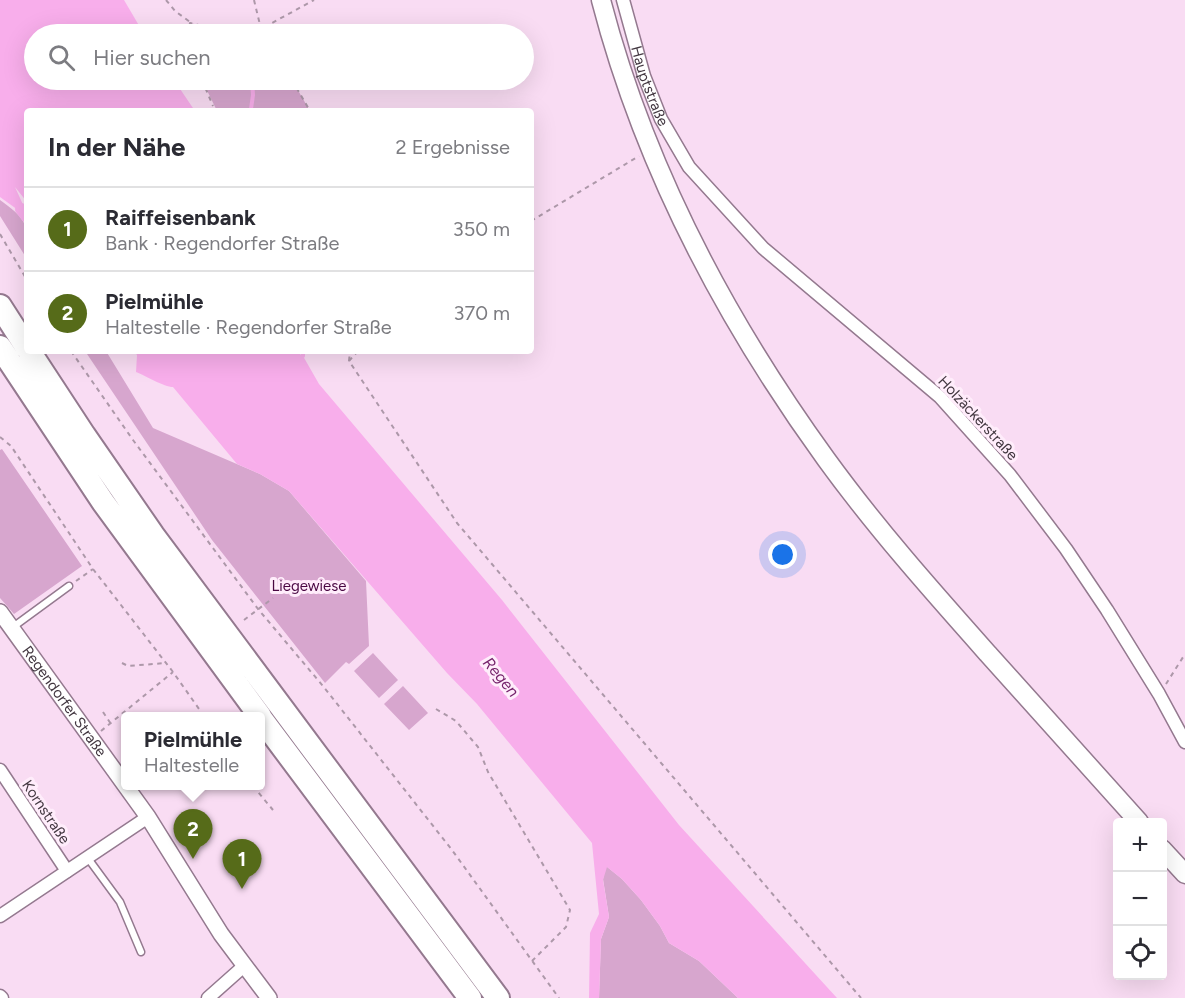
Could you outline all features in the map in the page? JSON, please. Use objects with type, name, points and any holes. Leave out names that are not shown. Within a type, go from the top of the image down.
[{"type":"highway","points":[[0,306],[24,343]]},
{"type":"highway","points":[[0,347],[103,502],[256,712]]},
{"type":"highway","points":[[31,354],[160,544],[498,998]]},
{"type":"highway","points":[[265,724],[470,998]]},
{"type":"main road","name":"Hauptstraße","points":[[601,0],[618,57],[651,147],[685,226],[720,294],[771,379],[827,461],[942,603],[1135,818]]},
{"type":"main road","points":[[1167,854],[1185,874]]},
{"type":"street","name":"Hauptstraße","points":[[623,0],[644,76],[660,119],[689,167]]},
{"type":"street","name":"Holzäckerstraße","points":[[689,167],[763,248],[940,397],[1010,475],[1066,549],[1160,694],[1185,742]]},
{"type":"street","name":"Regendorfer Straße","points":[[0,612],[6,631],[121,780]]},
{"type":"street","name":"Kornstraße","points":[[0,770],[68,871]]},
{"type":"street","name":"Regendorfer Straße","points":[[129,790],[148,817],[197,898],[269,998]]},
{"type":"street","points":[[0,916],[148,817]]},
{"type":"street","points":[[208,998],[244,966]]},
{"type":"lane","points":[[6,631],[69,586]]},
{"type":"lane","points":[[87,857],[120,902],[141,952]]},
{"type":"path","points":[[166,0],[175,11],[194,24]]},
{"type":"path","points":[[254,0],[260,24]]},
{"type":"path","points":[[270,24],[314,0]]},
{"type":"path","points":[[206,90],[213,106]]},
{"type":"path","points":[[298,90],[308,108]]},
{"type":"path","points":[[534,219],[651,147]]},
{"type":"path","points":[[0,234],[24,275]]},
{"type":"path","points":[[73,354],[133,440],[258,609],[323,686],[452,850],[559,998]]},
{"type":"path","points":[[350,354],[349,362],[458,523],[861,998]]},
{"type":"path","points":[[349,362],[356,354]]},
{"type":"path","points":[[0,437],[11,446],[93,569],[173,672],[201,712]]},
{"type":"path","points":[[69,586],[93,569]]},
{"type":"path","points":[[244,620],[273,598]]},
{"type":"path","points":[[1160,694],[1185,654]]},
{"type":"path","points":[[122,663],[128,666],[166,663]]},
{"type":"path","points":[[125,712],[173,672]]},
{"type":"path","points":[[436,709],[456,721],[478,747],[488,772],[570,910],[566,927],[532,961]]},
{"type":"path","points":[[103,712],[111,724]]},
{"type":"path","points":[[91,738],[121,716]]},
{"type":"path","points":[[256,790],[273,810]]},
{"type":"green space","points":[[207,90],[298,90],[308,108],[216,108]]},
{"type":"green space","points":[[0,200],[22,219],[24,254],[0,216]]},
{"type":"green space","name":"Liegewiese","points":[[87,354],[108,354],[153,428],[260,474],[289,491],[366,581],[369,646],[349,664],[346,662],[325,683],[212,540]]},
{"type":"green space","points":[[2,449],[82,566],[14,614],[0,598],[0,450]]},
{"type":"green space","points":[[373,653],[398,680],[379,698],[354,671]]},
{"type":"green space","points":[[403,686],[428,713],[409,730],[384,704]]},
{"type":"green space","points":[[606,866],[622,879],[641,900],[669,943],[699,961],[738,998],[599,998],[601,939],[609,917],[603,879]]},
{"type":"water","points":[[0,0],[124,0],[138,24],[24,24],[24,90],[181,90],[193,108],[24,108],[24,198],[15,187],[24,209],[18,210],[0,197]]},
{"type":"water","name":"Regen","points":[[300,354],[303,356],[319,384],[502,600],[679,825],[837,998],[738,998],[699,961],[669,943],[641,900],[622,879],[607,867],[603,880],[609,917],[601,939],[599,998],[589,998],[590,933],[599,914],[592,843],[477,704],[447,673],[289,491],[237,464],[173,387],[136,372],[137,355]]},
{"type":"waterway","points":[[251,108],[253,90]]},
{"type":"waterway","points":[[21,209],[24,213]]},
{"type":"place","name":"Pielmühle","points":[[193,859]]},
{"type":"place","name":"Raiffeisenbank","points":[[242,889]]}]
